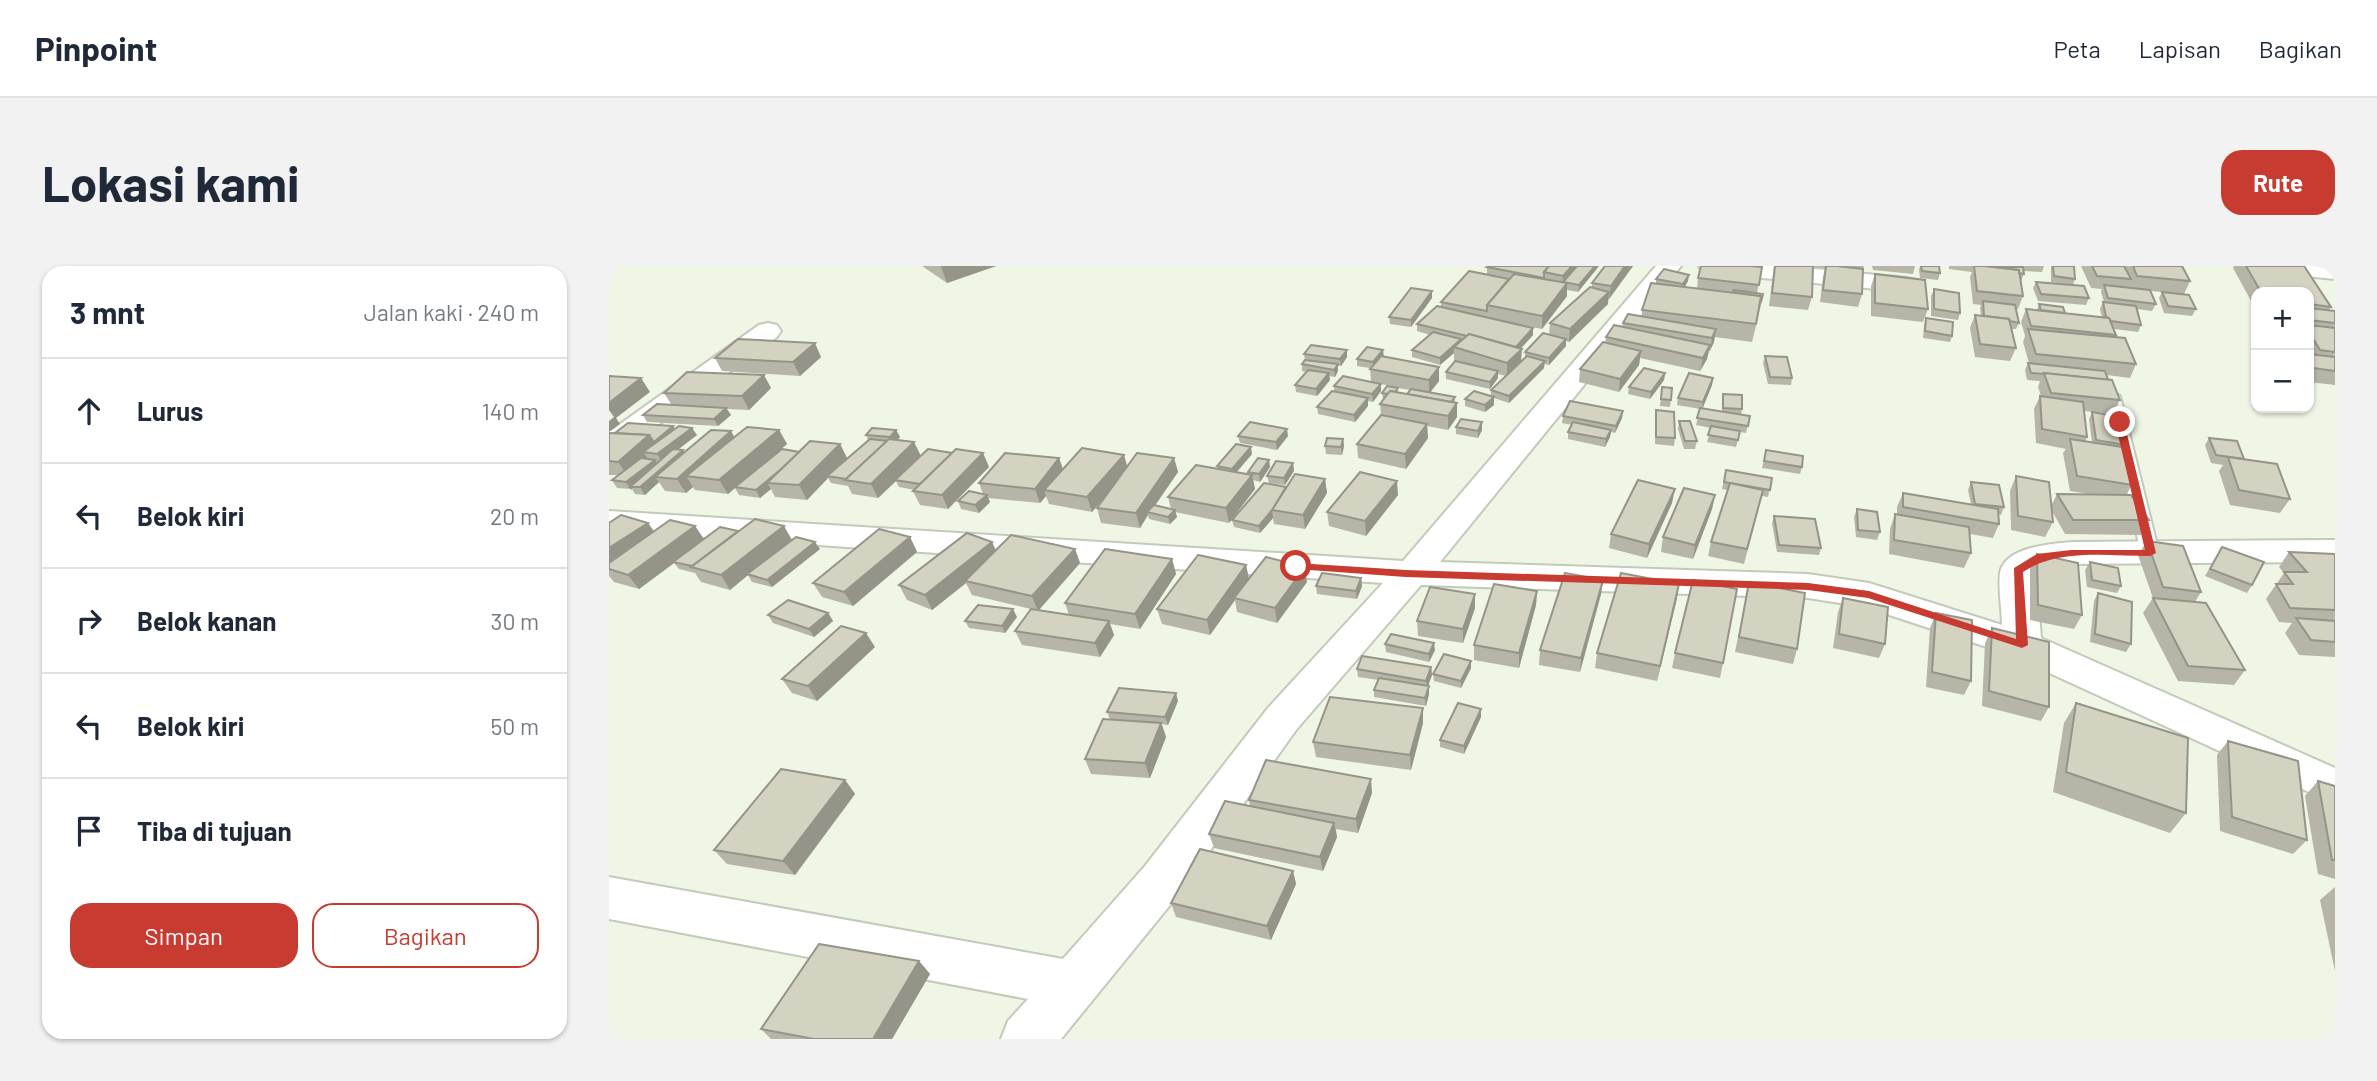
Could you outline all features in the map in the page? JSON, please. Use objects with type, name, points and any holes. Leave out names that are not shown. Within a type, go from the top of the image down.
[{"type":"street","points":[[1027,1039],[1162,880],[1282,719],[1412,573],[1669,266]]},
{"type":"street","points":[[1711,266],[1907,285]]},
{"type":"street","points":[[2276,266],[2335,272]]},
{"type":"street","points":[[609,446],[768,331]]},
{"type":"street","points":[[609,521],[1412,573],[1808,586],[1869,595],[2022,645],[2335,787]]},
{"type":"street","points":[[2022,645],[2018,570],[2037,557],[2071,553],[2335,551]]},
{"type":"street","points":[[609,898],[1073,984]]},
{"type":"lane","points":[[2113,396],[2150,553]]},
{"type":"building","points":[[1549,266],[1544,272],[1544,278],[1487,267]]},
{"type":"building","points":[[1549,266],[1572,266],[1563,276],[1544,272]]},
{"type":"building","points":[[1577,266],[1595,266],[1579,285],[1563,282]]},
{"type":"building","points":[[1605,266],[1625,266],[1611,286],[1592,283]]},
{"type":"building","points":[[1701,266],[1762,267],[1759,285],[1698,278]]},
{"type":"building","points":[[1775,266],[1813,266],[1812,297],[1772,293]]},
{"type":"building","points":[[1826,266],[1863,269],[1862,294],[1823,290]]},
{"type":"building","points":[[1921,266],[1939,266],[1940,273],[1922,271]]},
{"type":"building","points":[[1974,266],[2019,270],[2023,296],[1977,291]]},
{"type":"building","points":[[1989,266],[2023,267],[2024,274],[2019,273],[2019,270]]},
{"type":"building","points":[[2053,266],[2074,266],[2075,279],[2054,276]]},
{"type":"building","points":[[2092,266],[2124,266],[2131,279],[2097,276]]},
{"type":"building","points":[[2133,266],[2182,266],[2190,281],[2137,276]]},
{"type":"building","points":[[2246,266],[2304,266],[2331,307],[2314,305],[2314,287],[2258,287]]},
{"type":"building","points":[[1664,269],[1689,275],[1683,284],[1656,279]]},
{"type":"building","points":[[1469,271],[1509,279],[1487,305],[1487,311],[1441,302]]},
{"type":"building","points":[[1514,274],[1567,283],[1542,316],[1487,305]]},
{"type":"building","points":[[1875,274],[1925,280],[1928,309],[1875,303]]},
{"type":"building","points":[[2036,282],[2084,286],[2089,298],[2041,294]]},
{"type":"building","points":[[1651,283],[1761,296],[1756,324],[1642,310]]},
{"type":"building","points":[[2104,285],[2150,290],[2156,304],[2108,298]]},
{"type":"building","points":[[1590,287],[1609,292],[1570,329],[1550,323]]},
{"type":"building","points":[[1411,288],[1432,291],[1411,320],[1389,317]]},
{"type":"building","points":[[1934,289],[1959,293],[1960,313],[1934,309]]},
{"type":"building","points":[[1733,292],[1763,294],[1761,302],[1761,296]]},
{"type":"building","points":[[2162,292],[2189,295],[2196,309],[2168,306]]},
{"type":"building","points":[[1983,301],[2015,305],[2019,323],[1984,316]]},
{"type":"building","points":[[2103,302],[2136,306],[2141,325],[2111,321],[2106,317]]},
{"type":"building","points":[[2039,304],[2063,307],[2065,313],[2041,310]]},
{"type":"building","points":[[1437,306],[1533,328],[1516,347],[1417,324]]},
{"type":"building","points":[[2026,309],[2109,318],[2116,335],[2031,326]]},
{"type":"building","points":[[2314,309],[2335,311],[2335,323],[2314,321]]},
{"type":"building","points":[[1628,314],[1716,329],[1712,338],[1623,323]]},
{"type":"building","points":[[1975,315],[2009,319],[2016,348],[1980,344]]},
{"type":"building","points":[[1926,318],[1953,322],[1952,336],[1925,331]]},
{"type":"building","points":[[1614,325],[1710,345],[1703,358],[1606,337]]},
{"type":"building","points":[[2314,326],[2335,328],[2335,352],[2320,350],[2314,340]]},
{"type":"building","points":[[2028,329],[2125,338],[2136,364],[2036,354]]},
{"type":"building","points":[[1433,332],[1461,339],[1440,358],[1412,350]]},
{"type":"building","points":[[1543,333],[1566,339],[1549,358],[1525,352]]},
{"type":"building","points":[[1469,334],[1522,349],[1507,363],[1454,347]]},
{"type":"building","points":[[738,339],[815,343],[793,362],[715,358]]},
{"type":"building","points":[[1603,342],[1641,351],[1620,379],[1580,369]]},
{"type":"building","points":[[1311,345],[1347,350],[1340,359],[1304,354]]},
{"type":"building","points":[[1367,347],[1383,350],[1373,362],[1357,359]]},
{"type":"building","points":[[2314,355],[2335,357],[2335,371],[2314,368]]},
{"type":"building","points":[[1381,356],[1439,367],[1429,380],[1370,369]]},
{"type":"building","points":[[1527,356],[1545,361],[1509,396],[1491,390]]},
{"type":"building","points":[[1765,356],[1787,357],[1792,378],[1770,377]]},
{"type":"building","points":[[1305,360],[1338,364],[1334,370],[1302,364]]},
{"type":"building","points":[[1455,361],[1498,371],[1490,382],[1446,372]]},
{"type":"building","points":[[2028,363],[2105,371],[2108,380],[2031,373]]},
{"type":"building","points":[[1644,368],[1665,373],[1651,392],[1629,387]]},
{"type":"building","points":[[1308,370],[1329,373],[1316,389],[1295,385]]},
{"type":"building","points":[[687,372],[764,375],[742,396],[664,393]]},
{"type":"building","points":[[1689,373],[1713,378],[1703,402],[1678,398]]},
{"type":"building","points":[[2044,373],[2112,380],[2120,400],[2051,393]]},
{"type":"building","points":[[609,376],[641,378],[609,403]]},
{"type":"building","points":[[1343,376],[1381,384],[1372,394],[1334,386]]},
{"type":"building","points":[[1387,386],[1398,388],[1395,392],[1382,393]]},
{"type":"building","points":[[1662,387],[1672,388],[1671,400],[1661,399]]},
{"type":"building","points":[[1411,389],[1455,397],[1451,402],[1407,394]]},
{"type":"building","points":[[1332,391],[1368,398],[1354,415],[1317,407]]},
{"type":"building","points":[[1390,391],[1457,403],[1448,416],[1380,404]]},
{"type":"building","points":[[1474,391],[1494,397],[1485,405],[1465,399]]},
{"type":"building","points":[[1723,394],[1742,395],[1742,409],[1723,408]]},
{"type":"building","points":[[2040,396],[2083,402],[2087,437],[2042,429]]},
{"type":"building","points":[[1570,401],[1623,411],[1616,426],[1563,416]]},
{"type":"building","points":[[657,404],[726,408],[714,419],[643,415]]},
{"type":"building","points":[[1700,408],[1750,416],[1748,426],[1697,418]]},
{"type":"building","points":[[1656,410],[1674,412],[1675,438],[1656,437]]},
{"type":"building","points":[[2092,412],[2120,417],[2125,445],[2096,440]]},
{"type":"building","points":[[1381,415],[1427,424],[1405,454],[1357,444]]},
{"type":"building","points":[[1461,419],[1482,422],[1478,431],[1456,427]]},
{"type":"building","points":[[1679,421],[1690,421],[1697,441],[1685,441]]},
{"type":"building","points":[[1250,422],[1287,429],[1276,442],[1238,436]]},
{"type":"building","points":[[1573,422],[1611,430],[1606,439],[1568,432]]},
{"type":"building","points":[[628,423],[673,426],[654,442],[649,435],[615,433]]},
{"type":"building","points":[[679,426],[692,428],[657,454],[643,452]]},
{"type":"building","points":[[1711,426],[1740,431],[1738,440],[1708,435]]},
{"type":"building","points":[[747,427],[779,430],[719,480],[686,476]]},
{"type":"building","points":[[872,428],[896,430],[890,437],[866,435]]},
{"type":"building","points":[[711,430],[731,431],[677,479],[655,477]]},
{"type":"building","points":[[609,433],[649,435],[618,462],[609,461]]},
{"type":"building","points":[[1327,438],[1343,439],[1341,447],[1325,446]]},
{"type":"building","points":[[2209,438],[2237,441],[2244,459],[2216,455]]},
{"type":"building","points":[[870,439],[887,441],[846,479],[827,476]]},
{"type":"building","points":[[889,439],[914,442],[871,484],[845,480]]},
{"type":"building","points":[[2070,439],[2122,447],[2132,485],[2077,476]]},
{"type":"building","points":[[810,441],[840,444],[799,485],[767,483]]},
{"type":"building","points":[[1236,444],[1251,447],[1232,469],[1217,466]]},
{"type":"building","points":[[1082,448],[1124,455],[1087,497],[1044,490]]},
{"type":"building","points":[[673,449],[683,450],[640,487],[630,487]]},
{"type":"building","points":[[782,449],[799,452],[756,490],[735,487]]},
{"type":"building","points":[[928,449],[952,453],[920,484],[895,480]]},
{"type":"building","points":[[956,449],[983,453],[942,495],[913,491]]},
{"type":"building","points":[[1766,450],[1803,456],[1802,467],[1764,461]]},
{"type":"building","points":[[1005,453],[1059,458],[1035,489],[979,483]]},
{"type":"building","points":[[1137,453],[1174,458],[1136,513],[1097,508]]},
{"type":"building","points":[[2228,457],[2277,464],[2290,499],[2239,490]]},
{"type":"building","points":[[641,458],[655,460],[626,482],[612,480]]},
{"type":"building","points":[[1258,458],[1269,460],[1259,474],[1248,472]]},
{"type":"building","points":[[1276,461],[1293,463],[1284,478],[1267,476]]},
{"type":"building","points":[[1196,465],[1252,475],[1226,508],[1168,497]]},
{"type":"building","points":[[1726,470],[1772,478],[1770,490],[1724,482]]},
{"type":"building","points":[[1360,472],[1397,481],[1365,521],[1327,512]]},
{"type":"building","points":[[1295,474],[1325,479],[1303,515],[1272,510]]},
{"type":"building","points":[[2016,476],[2049,482],[2053,522],[2018,516]]},
{"type":"building","points":[[1638,480],[1675,489],[1649,544],[1611,534]]},
{"type":"building","points":[[1971,482],[1999,485],[2004,507],[1975,504]]},
{"type":"building","points":[[1264,483],[1286,487],[1259,526],[1232,520]]},
{"type":"building","points":[[1730,483],[1763,490],[1747,549],[1711,542]]},
{"type":"building","points":[[1684,488],[1715,495],[1695,545],[1663,537]]},
{"type":"building","points":[[969,491],[987,495],[975,505],[958,501]]},
{"type":"building","points":[[1903,493],[1998,509],[1999,524],[1903,507]]},
{"type":"building","points":[[2057,494],[2131,495],[2149,520],[2073,520]]},
{"type":"building","points":[[1154,505],[1175,510],[1168,517],[1147,512]]},
{"type":"building","points":[[1857,509],[1877,512],[1880,532],[1858,530]]},
{"type":"building","points":[[1895,514],[1969,527],[1971,553],[1894,540]]},
{"type":"building","points":[[621,515],[648,523],[609,548],[609,523]]},
{"type":"building","points":[[1774,516],[1815,519],[1821,548],[1779,545]]},
{"type":"building","points":[[755,519],[784,526],[721,575],[691,567]]},
{"type":"building","points":[[670,520],[695,526],[628,575],[609,569],[609,563]]},
{"type":"building","points":[[720,527],[738,531],[692,566],[673,562]]},
{"type":"building","points":[[879,529],[910,537],[844,592],[813,583]]},
{"type":"building","points":[[967,533],[992,542],[925,595],[899,585]]},
{"type":"building","points":[[1011,535],[1075,549],[1032,596],[965,581]]},
{"type":"building","points":[[796,537],[815,542],[767,580],[747,574]]},
{"type":"building","points":[[2147,541],[2183,546],[2201,592],[2163,587]]},
{"type":"building","points":[[2222,547],[2264,562],[2252,585],[2210,569]]},
{"type":"building","points":[[1105,549],[1172,559],[1135,614],[1065,603]]},
{"type":"building","points":[[2289,552],[2335,554],[2335,610],[2290,608],[2276,584],[2293,584],[2284,572],[2307,572]]},
{"type":"building","points":[[2037,554],[2078,563],[2082,615],[2038,605]]},
{"type":"building","points":[[1198,555],[1246,565],[1207,620],[1157,609]]},
{"type":"building","points":[[1266,557],[1305,567],[1275,608],[1234,598]]},
{"type":"building","points":[[2090,562],[2118,568],[2121,586],[2092,580]]},
{"type":"building","points":[[1322,573],[1361,578],[1356,591],[1316,586]]},
{"type":"building","points":[[1565,573],[1603,580],[1581,658],[1540,650]]},
{"type":"building","points":[[1621,573],[1679,584],[1660,666],[1597,653]]},
{"type":"building","points":[[1693,580],[1737,589],[1723,663],[1675,653]]},
{"type":"building","points":[[1749,582],[1805,593],[1797,649],[1739,637]]},
{"type":"building","points":[[1494,584],[1537,591],[1519,653],[1474,645]]},
{"type":"building","points":[[1430,587],[1475,594],[1463,629],[1417,621]]},
{"type":"building","points":[[2098,593],[2132,602],[2131,644],[2095,634]]},
{"type":"building","points":[[1843,598],[1888,607],[1885,644],[1839,634]]},
{"type":"building","points":[[2153,598],[2206,603],[2245,670],[2188,666]]},
{"type":"building","points":[[788,600],[828,613],[809,629],[768,615]]},
{"type":"building","points":[[978,605],[1013,609],[1002,626],[965,621]]},
{"type":"building","points":[[1031,609],[1109,621],[1095,643],[1015,631]]},
{"type":"building","points":[[1936,613],[1972,620],[1971,681],[1932,672]]},
{"type":"building","points":[[2296,618],[2335,621],[2335,642],[2311,640]]},
{"type":"building","points":[[841,626],[866,633],[808,686],[782,679]]},
{"type":"building","points":[[1992,628],[2049,642],[2049,707],[1989,691]]},
{"type":"building","points":[[1391,634],[1434,643],[1429,654],[1385,644]]},
{"type":"building","points":[[1444,654],[1471,661],[1461,681],[1433,674]]},
{"type":"building","points":[[1362,656],[1431,667],[1426,681],[1357,669]]},
{"type":"building","points":[[1379,678],[1429,686],[1425,698],[1374,690]]},
{"type":"building","points":[[1119,688],[1176,693],[1165,717],[1107,712]]},
{"type":"building","points":[[1330,697],[1423,708],[1410,755],[1313,742]]},
{"type":"building","points":[[1458,703],[1481,709],[1464,746],[1440,740]]},
{"type":"building","points":[[2076,703],[2188,738],[2186,813],[2066,772]]},
{"type":"building","points":[[1103,719],[1161,723],[1145,763],[1085,759]]},
{"type":"building","points":[[2228,741],[2298,761],[2307,840],[2232,817]]},
{"type":"building","points":[[1266,760],[1371,779],[1356,819],[1249,800]]},
{"type":"building","points":[[781,769],[845,780],[783,861],[714,850]]},
{"type":"building","points":[[2318,781],[2335,786],[2335,860],[2332,860]]},
{"type":"building","points":[[1225,801],[1334,823],[1320,857],[1209,834]]},
{"type":"building","points":[[1200,849],[1293,871],[1267,926],[1171,903]]},
{"type":"building","points":[[819,944],[919,961],[873,1039],[814,1039],[761,1029]]},
{"type":"route","points":[[1296,566],[1406,573],[1808,586],[1869,595],[2022,645],[2018,570],[2037,557],[2071,553],[2150,553],[2120,422]]}]
